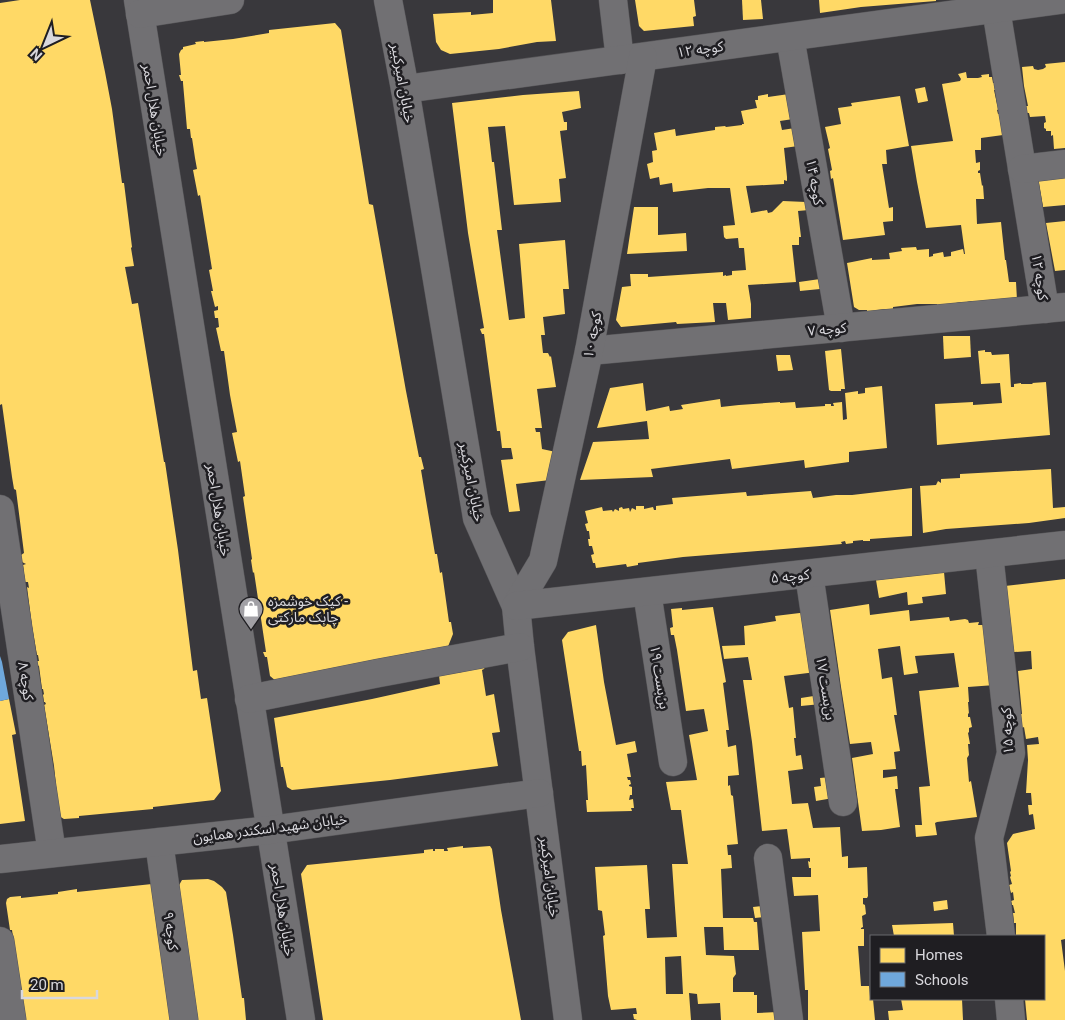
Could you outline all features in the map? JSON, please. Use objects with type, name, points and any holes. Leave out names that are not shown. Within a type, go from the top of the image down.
[{"type":"street","points":[[139,7],[230,0]]},
{"type":"street","name":"خیابان امیرکبیر","points":[[388,0],[477,518],[516,606],[568,1020]]},
{"type":"street","points":[[613,0],[631,58]]},
{"type":"street","name":"کوچه ۱۲","points":[[404,89],[1060,0]]},
{"type":"street","name":"خیابان هلال احمر","points":[[139,7],[301,1020]]},
{"type":"street","name":"کوچه ۱۲","points":[[996,9],[1022,169],[1055,308]]},
{"type":"street","name":"کوچه ۱۴","points":[[790,37],[840,328]]},
{"type":"street","name":"کوچه ۱۰","points":[[516,606],[544,561],[589,351],[631,58]]},
{"type":"street","points":[[1022,169],[1065,164]]},
{"type":"street","name":"کوچه ۷","points":[[589,351],[1055,308]]},
{"type":"street","name":"کوچه ۸","points":[[0,509],[52,853]]},
{"type":"street","name":"کوچه ۵","points":[[516,606],[1065,545]]},
{"type":"street","name":"کوچه ۱۵","points":[[989,554],[1011,753],[989,838],[1001,935]]},
{"type":"street","name":"بن‌بست ۱۷","points":[[809,574],[843,802]]},
{"type":"street","name":"بن‌بست ۱۹","points":[[647,592],[674,762]]},
{"type":"street","points":[[249,698],[520,647]]},
{"type":"street","name":"خیابان شهید اسکندر همایون","points":[[0,859],[270,830],[539,793]]},
{"type":"street","name":"کوچه ۹","points":[[158,842],[184,1020]]},
{"type":"street","points":[[768,858],[789,1020]]},
{"type":"street","points":[[0,941],[12,1020]]},
{"type":"street","points":[[1009,1000],[1011,1020]]},
{"type":"building: Homes","points":[[20,0],[90,0],[112,109],[122,183],[124,183],[134,266],[125,267],[132,304],[138,303],[165,462],[193,671],[197,670],[201,699],[207,698],[221,791],[214,800],[153,807],[153,809],[79,816],[79,818],[64,819],[59,816],[54,766],[44,705],[46,704],[44,702],[39,666],[37,665],[37,661],[39,661],[32,626],[28,582],[25,582],[23,565],[26,564],[22,562],[21,555],[24,553],[16,490],[14,489],[12,477],[2,404],[0,405],[0,3]]},
{"type":"building: Homes","points":[[493,0],[551,0],[556,41],[450,54],[441,50],[436,42],[433,14],[471,12],[471,15],[493,13]]},
{"type":"building: Homes","points":[[635,0],[694,0],[696,16],[693,17],[694,26],[644,31],[639,26]]},
{"type":"building: Homes","points":[[742,0],[761,0],[763,19],[743,20]]},
{"type":"building: Homes","points":[[819,0],[936,1],[861,7],[820,13]]},
{"type":"building: Homes","points":[[335,23],[341,30],[369,204],[373,205],[406,391],[419,457],[421,457],[424,469],[421,470],[435,554],[437,554],[440,573],[442,572],[449,622],[451,622],[453,634],[447,649],[416,656],[415,652],[276,681],[270,676],[267,657],[265,657],[263,652],[266,652],[251,560],[243,497],[245,496],[240,461],[238,462],[232,433],[237,432],[224,351],[221,351],[216,328],[219,327],[218,318],[215,318],[214,311],[218,310],[218,306],[215,307],[211,291],[213,291],[209,270],[212,269],[200,195],[198,196],[193,170],[197,169],[190,129],[187,129],[183,81],[181,81],[179,75],[181,75],[179,54],[183,47],[196,44],[195,42],[233,39],[269,33],[269,30]]},
{"type":"building: Homes","points":[[1065,62],[1065,148],[1054,149],[1053,135],[1051,136],[1051,131],[1046,131],[1044,128],[1045,116],[1030,117],[1029,113],[1027,113],[1026,106],[1028,106],[1022,67],[1033,66],[1034,69],[1038,70],[1046,67],[1045,64]]},
{"type":"building: Homes","points":[[966,72],[967,78],[978,78],[982,77],[981,75],[989,74],[989,77],[992,77],[993,83],[996,83],[996,90],[994,90],[1000,109],[997,110],[998,114],[1001,113],[1004,131],[1002,132],[1003,135],[981,138],[981,150],[975,150],[976,163],[980,162],[978,173],[980,173],[983,185],[984,199],[976,199],[977,224],[1001,222],[1009,282],[1016,282],[1017,300],[972,304],[972,301],[937,306],[937,304],[917,304],[893,307],[893,310],[877,310],[877,312],[859,310],[854,307],[847,263],[872,258],[872,260],[890,259],[889,253],[902,251],[901,248],[916,247],[917,250],[929,249],[929,257],[943,252],[944,257],[951,256],[951,252],[963,249],[965,254],[961,225],[926,228],[911,146],[953,141],[942,84],[960,81],[961,79],[958,74]]},
{"type":"building: Homes","points":[[925,87],[928,101],[918,103],[915,89]]},
{"type":"building: Homes","points":[[579,91],[581,108],[562,112],[564,122],[567,122],[567,130],[560,131],[566,178],[559,179],[561,202],[514,205],[505,126],[488,127],[502,230],[497,230],[509,320],[525,318],[519,244],[565,240],[569,289],[563,289],[565,314],[543,317],[545,335],[541,335],[543,353],[548,353],[551,356],[556,387],[537,389],[542,428],[535,428],[536,432],[540,432],[542,449],[556,452],[550,480],[516,484],[520,511],[509,512],[501,460],[513,459],[511,448],[502,448],[500,431],[497,431],[484,334],[482,334],[480,329],[484,328],[468,233],[452,103]]},
{"type":"building: Homes","points":[[768,94],[768,97],[789,94],[793,119],[780,121],[782,130],[795,128],[798,146],[784,148],[787,181],[784,180],[784,184],[746,186],[751,213],[767,210],[768,213],[772,212],[783,201],[806,202],[809,210],[798,211],[801,237],[799,237],[799,245],[792,245],[796,282],[748,285],[751,318],[728,320],[726,303],[713,303],[715,322],[677,324],[676,322],[621,327],[616,320],[622,287],[631,286],[630,274],[648,274],[648,277],[723,272],[723,276],[726,276],[732,275],[732,271],[746,270],[744,248],[739,248],[738,238],[726,239],[724,237],[723,226],[735,225],[730,188],[708,188],[673,192],[672,183],[660,185],[659,177],[650,179],[647,164],[653,162],[652,151],[657,150],[654,133],[675,129],[676,136],[715,130],[715,127],[742,125],[744,124],[741,111],[757,108],[755,100],[758,100],[758,96]]},
{"type":"building: Homes","points":[[900,96],[909,146],[886,150],[887,164],[882,164],[889,208],[893,207],[893,221],[883,222],[885,235],[843,240],[833,178],[831,179],[830,171],[832,170],[828,149],[830,148],[825,127],[841,124],[838,108],[852,106],[851,103]]},
{"type":"building: Homes","points":[[1065,169],[1065,205],[1043,207],[1037,172]]},
{"type":"building: Homes","points":[[634,207],[658,207],[658,235],[686,233],[687,251],[627,254]]},
{"type":"building: Homes","points":[[1065,221],[1065,270],[1055,271],[1046,223]]},
{"type":"building: Homes","points":[[820,279],[820,289],[800,291],[799,282]]},
{"type":"building: Homes","points":[[943,336],[970,336],[971,357],[944,359]]},
{"type":"building: Homes","points":[[841,349],[845,389],[831,391],[829,390],[825,351]]},
{"type":"building: Homes","points":[[985,350],[985,352],[991,352],[992,355],[1009,354],[1011,387],[1014,387],[1014,384],[1021,383],[1046,382],[1050,435],[937,445],[935,404],[973,402],[973,405],[1002,403],[1000,383],[981,384],[978,351]]},
{"type":"building: Homes","points":[[776,355],[790,355],[793,370],[778,371]]},
{"type":"building: Homes","points":[[643,383],[646,411],[669,406],[670,411],[683,409],[681,405],[720,399],[721,407],[795,402],[796,408],[825,406],[825,404],[834,406],[833,403],[842,402],[843,420],[847,419],[845,393],[858,391],[858,394],[865,393],[865,388],[882,386],[887,448],[849,452],[849,462],[805,468],[804,460],[732,469],[730,459],[651,469],[653,477],[580,480],[593,442],[649,439],[647,421],[597,428],[610,388]]},
{"type":"building: Homes","points":[[1051,469],[1053,508],[1065,507],[1065,518],[1029,523],[946,529],[923,533],[920,486],[936,485],[938,481],[941,483],[941,479],[960,478],[960,474]]},
{"type":"building: Homes","points":[[912,488],[912,536],[853,541],[853,543],[846,544],[845,541],[841,542],[842,544],[683,557],[638,563],[638,565],[627,567],[626,564],[596,568],[591,555],[594,554],[592,546],[589,546],[589,531],[587,531],[585,524],[588,523],[585,511],[602,507],[603,511],[612,510],[613,512],[615,509],[619,511],[619,508],[622,507],[623,509],[629,508],[630,512],[632,508],[636,510],[636,506],[644,506],[644,509],[653,507],[656,510],[656,506],[673,504],[672,498],[746,492],[747,496],[811,491],[813,498]]},
{"type":"building: Homes","points":[[944,572],[946,594],[922,597],[923,603],[908,605],[907,592],[879,598],[876,580]]},
{"type":"building: Homes","points":[[1065,579],[1065,939],[1061,940],[1065,971],[1065,1020],[1027,1020],[1025,1000],[1045,1000],[1045,935],[1016,935],[1016,923],[1014,923],[1013,913],[1015,913],[1011,901],[1014,900],[1013,892],[1011,893],[1009,885],[1012,884],[1007,843],[1013,834],[1035,829],[1033,814],[1029,815],[1028,805],[1032,805],[1031,793],[1026,793],[1027,745],[1039,744],[1038,737],[1026,739],[1024,727],[1022,728],[1018,671],[1032,669],[1031,651],[1014,652],[1005,586]]},
{"type":"building: Homes","points":[[869,604],[870,615],[909,610],[910,621],[949,617],[950,621],[965,619],[969,623],[979,622],[978,625],[984,625],[995,685],[968,687],[968,717],[970,717],[972,727],[969,728],[968,733],[970,744],[968,744],[969,755],[967,758],[969,782],[971,781],[977,817],[937,822],[935,823],[937,835],[916,837],[915,825],[922,825],[919,787],[930,786],[919,691],[959,687],[954,653],[915,656],[918,673],[904,675],[900,646],[878,649],[882,679],[892,677],[897,715],[894,715],[900,751],[894,752],[896,769],[883,770],[883,778],[897,776],[898,789],[895,789],[900,827],[862,831],[852,758],[873,754],[871,742],[850,744],[830,610]]},
{"type":"building: Homes","points":[[713,607],[726,682],[723,683],[729,730],[726,730],[728,747],[736,745],[739,775],[728,776],[728,786],[730,785],[731,795],[733,796],[738,844],[727,845],[728,855],[731,855],[732,868],[721,869],[723,918],[753,918],[754,922],[757,922],[759,950],[724,950],[723,927],[704,927],[706,955],[734,956],[736,974],[733,978],[733,992],[754,992],[754,995],[757,995],[757,1013],[778,1012],[779,1020],[721,1020],[720,1003],[698,1004],[697,994],[689,993],[691,1020],[637,1020],[634,1019],[633,1014],[637,1014],[636,1008],[611,1010],[603,936],[605,935],[602,911],[598,910],[595,867],[647,865],[650,909],[645,909],[647,938],[677,937],[672,864],[688,864],[681,810],[671,810],[666,782],[697,780],[689,735],[708,731],[704,709],[686,711],[677,650],[674,635],[671,635],[670,628],[673,627],[671,609],[682,608],[682,610]],"holes":[[[681,956],[683,994],[666,994],[665,957]]]},
{"type":"building: Homes","points":[[808,612],[816,672],[784,676],[789,708],[793,707],[796,756],[801,755],[803,769],[788,771],[792,804],[808,803],[813,828],[840,827],[842,857],[848,856],[848,868],[867,867],[868,896],[863,898],[866,914],[862,916],[863,927],[861,928],[864,929],[864,946],[858,946],[861,986],[869,986],[870,1000],[873,1000],[875,1020],[808,1020],[808,990],[805,990],[802,932],[820,931],[818,895],[794,896],[792,877],[811,877],[811,868],[809,868],[808,861],[810,862],[810,858],[791,859],[787,829],[762,831],[743,680],[752,680],[748,657],[724,659],[722,646],[745,645],[744,626],[776,621],[775,616]]},
{"type":"building: Homes","points":[[596,625],[616,745],[635,741],[637,752],[627,754],[631,777],[627,777],[631,784],[629,786],[632,787],[632,795],[630,795],[629,800],[633,799],[634,808],[631,808],[632,811],[587,812],[586,765],[582,766],[581,751],[579,751],[562,640],[568,632]]},
{"type":"building: Homes","points":[[460,660],[485,667],[482,670],[486,696],[494,694],[500,732],[492,733],[498,766],[292,790],[287,787],[283,767],[281,767],[274,718],[440,684],[439,675],[462,672]]},
{"type":"building: Homes","points":[[820,695],[821,704],[801,706],[801,698]]},
{"type":"building: Homes","points":[[9,699],[16,734],[12,735],[25,821],[0,824],[0,701]]},
{"type":"building: Homes","points":[[831,777],[833,798],[816,801],[814,787],[821,786],[820,778]]},
{"type":"building: Homes","points":[[463,846],[463,848],[490,846],[492,849],[521,1020],[323,1020],[301,874],[307,865],[424,853],[424,850],[433,849],[433,851],[435,849],[444,849],[444,851],[448,851],[447,848]]},
{"type":"building: Homes","points":[[208,879],[214,881],[226,892],[246,1020],[198,1020],[178,887],[182,880]]},
{"type":"building: Homes","points":[[152,884],[171,1020],[25,1020],[12,930],[10,930],[7,899],[10,897],[21,896],[21,898],[58,894],[58,892],[77,889],[77,892]]},
{"type":"building: Homes","points":[[947,900],[948,909],[934,911],[933,902]]},
{"type":"building: Homes","points":[[762,906],[764,917],[755,918],[753,907]]},
{"type":"building: Homes","points":[[953,923],[954,935],[894,935],[892,925]]},
{"type":"building: Homes","points":[[901,1000],[962,1000],[963,1020],[889,1020],[888,1011],[903,1010]]},
{"type":"building: Schools","points":[[0,656],[9,699],[0,701]]},
{"type":"place","name":"کیک خوشمزه - چابک مارکتی","points":[[251,630]]}]
